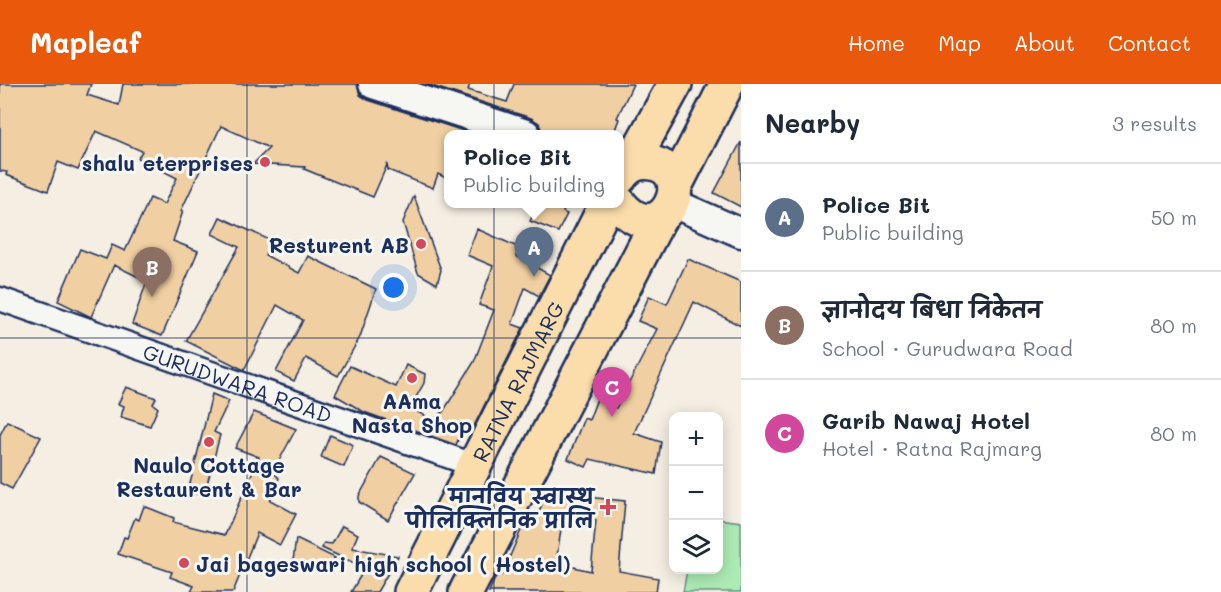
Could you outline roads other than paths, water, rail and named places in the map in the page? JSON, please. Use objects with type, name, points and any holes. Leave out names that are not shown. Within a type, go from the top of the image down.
[{"type":"highway","points":[[624,171],[675,84]]},
{"type":"highway","points":[[466,592],[670,202],[727,84]]},
{"type":"highway","points":[[624,173],[643,162],[657,164],[668,171],[670,202]]},
{"type":"highway","points":[[622,208],[627,214],[638,220],[649,220],[670,202]]},
{"type":"highway","name":"RATNA RAJMARG","points":[[411,592],[605,208]]},
{"type":"street","points":[[373,84],[511,130]]},
{"type":"street","points":[[670,202],[741,232]]},
{"type":"street","name":"GURUDWARA ROAD","points":[[0,299],[476,466]]},
{"type":"place","name":"shalu eterprises","points":[[265,162]]},
{"type":"place","name":"Resturent AB","points":[[421,244]]},
{"type":"place","name":"Police Bit","points":[[534,277]]},
{"type":"place","name":"ज्ञानाेदय बिधा निकेतन","points":[[152,297]]},
{"type":"place","name":"AAma Nasta Shop","points":[[412,378]]},
{"type":"place","name":"Garib Nawaj Hotel","points":[[612,417]]},
{"type":"place","name":"Naulo Cottage Restaurent & Bar","points":[[209,442]]},
{"type":"place","name":"मानविय स्वास्थ पोलिक्लिनिक प्रालि","points":[[608,507]]},
{"type":"place","name":"Jai bageswari high school ( Hostel)","points":[[184,563]]}]
